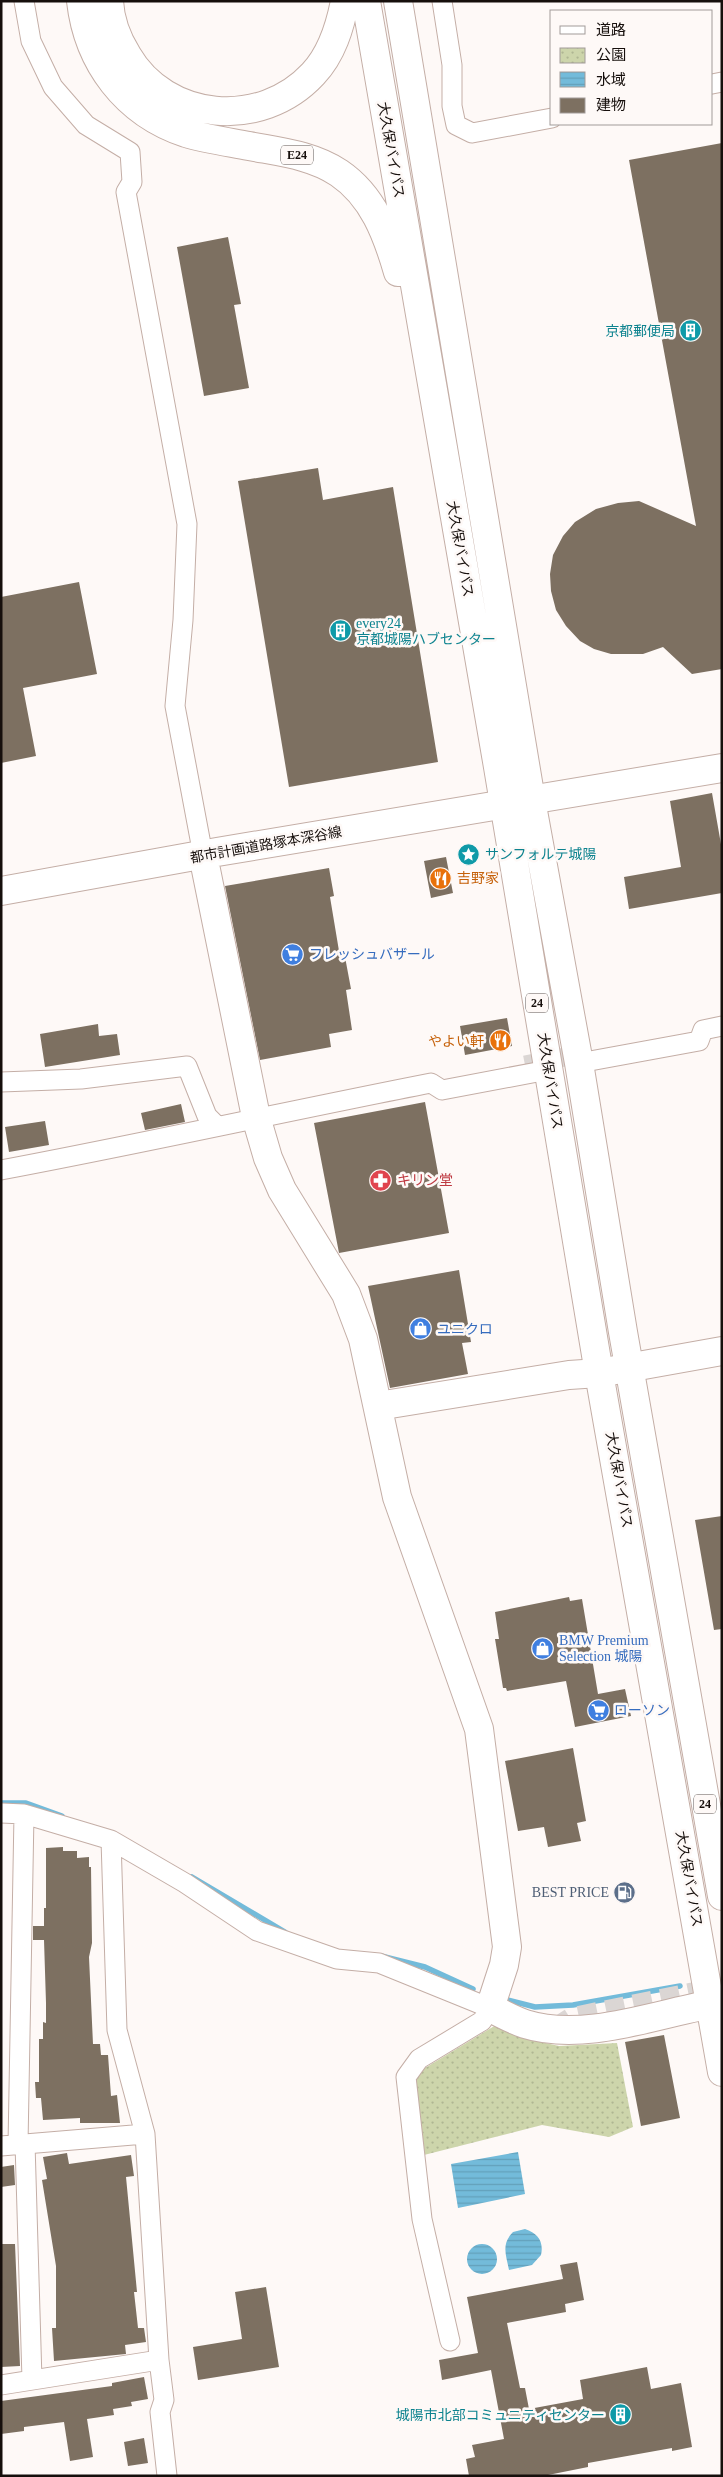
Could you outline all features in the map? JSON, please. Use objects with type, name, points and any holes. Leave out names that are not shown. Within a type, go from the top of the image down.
[{"type":"main road","name":"E24","points":[[81,1],[89,40],[99,62],[127,99],[143,112],[162,123],[186,133],[299,155],[339,173],[355,187],[368,202],[388,240],[433,396]]},
{"type":"main road","points":[[109,1],[113,25],[121,46],[143,78],[159,92],[176,101],[217,112],[238,112],[266,105],[279,99],[313,74],[335,39],[345,1]]},
{"type":"main road","name":"大久保バイパス","points":[[366,1],[504,804],[536,1067],[599,1373],[716,2003],[722,2072]]},
{"type":"main road","name":"大久保バイパス","points":[[398,1],[531,800],[579,1063],[629,1367],[722,1896]]},
{"type":"main road","points":[[410,1],[417,70],[419,121]]},
{"type":"main road","name":"都市計画道路塚本深谷線","points":[[1,891],[203,855],[722,768]]},
{"type":"main road","points":[[203,855],[256,1117],[268,1158],[282,1190],[346,1294],[363,1339],[397,1497],[479,1729],[507,1947],[504,1965],[490,2008],[525,2024],[554,2028],[595,2029],[716,2003]]},
{"type":"main road","points":[[378,1406],[569,1375],[599,1373],[722,1351]]},
{"type":"street","points":[[24,1],[31,41],[53,87],[86,125],[130,152],[132,182],[126,192],[187,524],[183,620],[175,706],[203,855]]},
{"type":"street","points":[[442,1],[452,65],[452,106],[456,125],[472,133],[550,118]]},
{"type":"street","points":[[603,1050],[722,1026]]},
{"type":"street","points":[[579,1063],[699,1041],[703,1030]]},
{"type":"street","points":[[1,1082],[81,1079],[186,1066],[208,1116],[217,1126]]},
{"type":"street","points":[[1,1170],[138,1144],[256,1117],[432,1083],[442,1090],[536,1067]]},
{"type":"street","points":[[1,1813],[24,1814],[111,1840],[185,1883],[256,1931],[337,1959],[379,1963],[490,2008],[482,2021],[419,2058],[406,2077],[422,2219],[450,2341]]},
{"type":"street","points":[[24,1814],[15,2145],[32,2380]]},
{"type":"street","points":[[111,1840],[117,2030],[145,2134],[159,2360],[164,2400],[160,2412],[167,2476]]},
{"type":"street","points":[[15,2145],[145,2134]]},
{"type":"street","points":[[1,2385],[159,2360]]},
{"type":"green space","points":[[496,2025],[519,2037],[559,2046],[617,2043],[633,2127],[609,2137],[542,2125],[420,2156],[415,2074]]},
{"type":"water","points":[[518,2152],[525,2194],[458,2208],[451,2164]]},
{"type":"water","points":[[525,2229],[537,2236],[541,2242],[541,2255],[532,2265],[509,2270],[505,2250],[507,2241],[513,2232]]},
{"type":"water","points":[[482,2244],[493,2248],[497,2259],[493,2270],[482,2274],[471,2270],[467,2259],[471,2248]]},
{"type":"building","name":"京都郵便局","points":[[722,143],[722,669],[692,674],[663,647],[643,654],[611,654],[594,649],[580,641],[566,626],[556,610],[551,591],[550,574],[553,555],[563,536],[575,522],[596,509],[618,503],[639,501],[696,526],[629,160]]},
{"type":"building","points":[[228,237],[241,304],[234,305],[249,388],[204,396],[177,247]]},
{"type":"building","name":"every24 京都城陽ハブセンター","points":[[318,468],[323,500],[393,487],[438,762],[289,787],[238,481]]},
{"type":"building","points":[[79,582],[97,674],[23,688],[36,756],[1,763],[1,597]]},
{"type":"building","points":[[712,793],[722,850],[722,893],[629,909],[624,877],[681,867],[670,801]]},
{"type":"building","points":[[446,857],[453,893],[431,898],[424,861]]},
{"type":"building","points":[[329,868],[334,896],[330,897],[340,957],[345,957],[351,989],[346,990],[352,1030],[329,1034],[331,1047],[260,1060],[225,886]]},
{"type":"building","points":[[507,1018],[512,1046],[465,1055],[460,1026]]},
{"type":"building","points":[[98,1024],[99,1036],[117,1034],[120,1055],[45,1067],[40,1034]]},
{"type":"building","points":[[425,1102],[449,1233],[339,1253],[314,1123]]},
{"type":"building","points":[[181,1104],[185,1122],[145,1130],[141,1113]]},
{"type":"building","points":[[45,1121],[49,1145],[9,1152],[5,1127]]},
{"type":"building","points":[[459,1270],[471,1342],[462,1343],[468,1374],[390,1388],[368,1286]]},
{"type":"building","points":[[722,1516],[722,1629],[714,1630],[695,1520]]},
{"type":"building","name":"BMW Premium Selection 城陽","points":[[569,1597],[570,1601],[582,1599],[598,1694],[625,1689],[631,1716],[575,1727],[566,1681],[507,1691],[506,1688],[503,1688],[495,1639],[499,1639],[495,1612]]},
{"type":"building","points":[[573,1748],[586,1821],[577,1823],[581,1841],[548,1847],[544,1827],[518,1831],[505,1761]]},
{"type":"building","points":[[63,1847],[63,1851],[77,1851],[77,1858],[89,1857],[89,1867],[91,1867],[92,1943],[89,1957],[93,2044],[100,2044],[101,2055],[108,2055],[111,2096],[117,2095],[120,2123],[80,2123],[80,2118],[43,2120],[41,2098],[36,2098],[35,2082],[39,2082],[39,2039],[43,2039],[43,2022],[46,2023],[46,2003],[44,1940],[33,1940],[33,1926],[44,1926],[44,1908],[46,1908],[46,1848]]},
{"type":"building","points":[[664,2035],[680,2118],[641,2126],[625,2042]]},
{"type":"building","points":[[67,2153],[69,2164],[131,2155],[134,2176],[126,2177],[137,2292],[134,2292],[138,2328],[144,2328],[146,2342],[125,2345],[126,2354],[54,2361],[52,2328],[56,2328],[56,2266],[42,2180],[47,2179],[43,2157]]},
{"type":"building","points":[[14,2165],[15,2185],[1,2187],[1,2167]]},
{"type":"building","points":[[1,2244],[15,2244],[20,2366],[1,2367]]},
{"type":"building","points":[[577,2262],[584,2300],[565,2304],[566,2312],[507,2323],[520,2388],[525,2388],[529,2409],[583,2399],[580,2380],[647,2367],[651,2389],[681,2383],[692,2447],[672,2451],[672,2448],[588,2463],[588,2467],[543,2476],[469,2476],[466,2459],[475,2457],[472,2445],[504,2439],[491,2370],[442,2380],[439,2360],[478,2353],[467,2297],[563,2279],[560,2265]]},
{"type":"building","points":[[266,2287],[279,2367],[198,2380],[193,2347],[242,2339],[235,2292]]},
{"type":"building","points":[[144,2377],[148,2399],[131,2402],[132,2406],[113,2409],[114,2415],[87,2419],[93,2457],[70,2461],[64,2422],[24,2427],[24,2431],[1,2434],[1,2401],[112,2386],[112,2383]]},
{"type":"building","points":[[144,2438],[148,2463],[128,2466],[124,2442]]},
{"type":"waterway","points":[[1,1803],[26,1803],[62,1816]]},
{"type":"waterway","points":[[192,1877],[285,1932]]},
{"type":"waterway","points":[[381,1956],[425,1967],[473,1989]]},
{"type":"waterway","points":[[504,1999],[535,2007],[573,2005],[680,1986]]},
{"type":"tunnel","points":[[525,1065],[590,1052]]},
{"type":"tunnel","points":[[554,2028],[571,2017],[722,1986]]},
{"type":"place","name":"京都郵便局","points":[[691,331]]},
{"type":"place","name":"every24 京都城陽ハブセンター","points":[[340,631]]},
{"type":"place","name":"サンフォルテ城陽","points":[[469,854]]},
{"type":"place","name":"吉野家","points":[[441,878]]},
{"type":"place","name":"フレッシュバザール","points":[[293,954]]},
{"type":"place","name":"やよい軒","points":[[500,1041]]},
{"type":"place","name":"キリン堂","points":[[381,1180]]},
{"type":"place","name":"ユニクロ","points":[[421,1329]]},
{"type":"place","name":"BMW Premium Selection 城陽","points":[[543,1648]]},
{"type":"place","name":"ローソン","points":[[598,1710]]},
{"type":"place","name":"BEST PRICE","points":[[625,1892]]},
{"type":"place","name":"城陽市北部コミュニティセンター","points":[[621,2415]]}]
